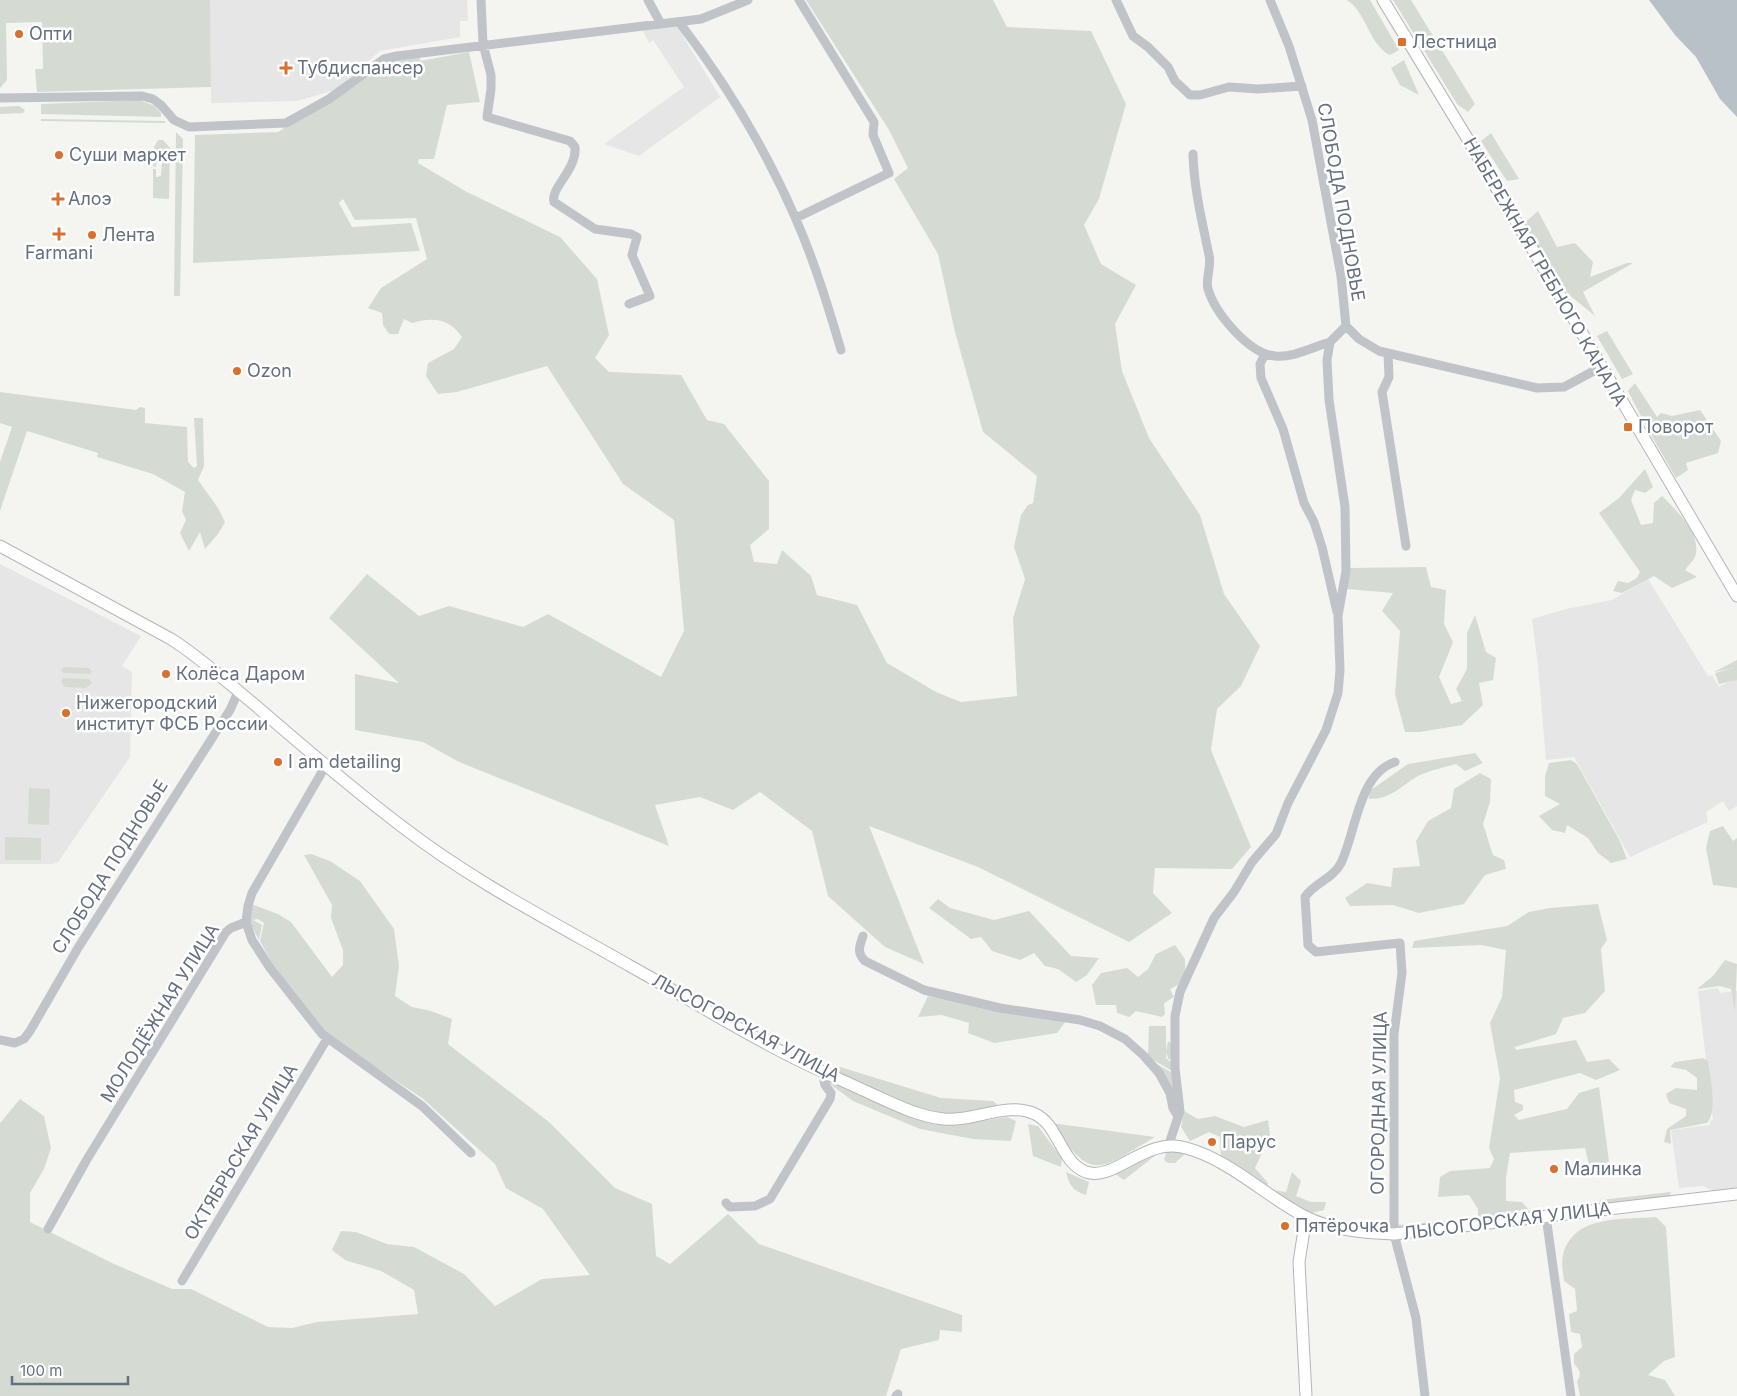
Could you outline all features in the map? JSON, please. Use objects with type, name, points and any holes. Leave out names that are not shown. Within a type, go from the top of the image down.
[{"type":"street","points":[[481,0],[483,44],[491,89],[486,117],[570,140],[576,147],[574,162],[555,191],[554,202],[595,229],[631,234],[637,237],[632,255],[650,296],[629,304]]},
{"type":"street","points":[[648,0],[661,24]]},
{"type":"street","points":[[0,98],[142,96],[161,105],[174,120],[189,127],[272,125],[298,118],[361,77],[384,59],[483,44],[701,19],[748,0]]},
{"type":"street","points":[[796,218],[889,173],[873,135],[874,122],[799,0]]},
{"type":"street","points":[[1116,0],[1134,36],[1168,67],[1175,82],[1190,95],[1200,95],[1229,86],[1258,89],[1302,86]]},
{"type":"street","name":"СЛОБОДА ПОДНОВЬЕ","points":[[1270,0],[1289,46],[1312,120],[1341,276],[1346,326],[1359,338],[1379,351],[1537,388],[1551,389],[1564,387],[1601,367]]},
{"type":"street","name":"НАБЕРЕЖНАЯ ГРЕБНОГО КАНАЛА","points":[[1383,0],[1467,138],[1737,596]]},
{"type":"street","points":[[679,22],[705,56],[761,147],[796,218],[821,285],[841,350]]},
{"type":"street","points":[[1193,154],[1194,188],[1210,258],[1207,287],[1229,326],[1265,354],[1276,357],[1289,355],[1330,342],[1327,360],[1329,400],[1345,507],[1346,571],[1338,616]]},
{"type":"street","name":"СЛОБОДА ПОДНОВЬЕ","points":[[1330,342],[1346,326]]},
{"type":"street","points":[[1388,353],[1389,377],[1382,392],[1406,546]]},
{"type":"street","points":[[1169,1144],[1179,1110],[1175,1068],[1176,1004],[1214,918],[1234,892],[1252,862],[1276,834],[1288,803],[1326,730],[1334,709],[1340,670],[1338,616],[1322,547],[1314,522],[1304,503],[1283,429],[1261,378],[1260,364],[1265,354]]},
{"type":"street","name":"ЛЫСОГОРСКАЯ УЛИЦА","points":[[0,546],[171,639],[198,656],[326,765],[443,857],[497,891],[797,1059],[916,1114],[946,1119],[975,1118],[1005,1110],[1025,1111],[1038,1115],[1050,1126],[1057,1141],[1075,1165],[1087,1172],[1106,1172],[1147,1150],[1169,1144],[1186,1147],[1211,1157],[1306,1217],[1348,1231],[1394,1234],[1737,1194]]},
{"type":"street","name":"СЛОБОДА ПОДНОВЬЕ","points":[[0,1040],[15,1044],[24,1039],[30,1031],[78,948],[230,710],[238,692]]},
{"type":"street","name":"ОГОРОДНАЯ УЛИЦА","points":[[1395,762],[1385,768],[1366,788],[1350,843],[1340,866],[1305,897],[1308,945],[1316,952],[1400,943],[1402,973],[1394,1034],[1394,1234],[1416,1318],[1425,1396]]},
{"type":"street","name":"МОЛОДЁЖНАЯ УЛИЦА","points":[[48,1229],[86,1161],[226,932],[246,922],[252,893],[326,765]]},
{"type":"street","points":[[246,922],[257,950],[327,1039],[422,1106],[471,1153]]},
{"type":"street","points":[[863,936],[859,948],[860,956],[866,962],[924,990],[1000,1008],[1080,1020],[1100,1026],[1125,1039],[1158,1073],[1170,1093],[1173,1108],[1179,1110]]},
{"type":"street","name":"ОКТЯБРЬСКАЯ УЛИЦА","points":[[182,1281],[327,1039]]},
{"type":"street","points":[[726,1203],[730,1207],[755,1206],[770,1199],[830,1099],[830,1093],[825,1085],[822,1071]]},
{"type":"street","points":[[1546,1216],[1571,1396]]},
{"type":"street","points":[[1306,1217],[1299,1262],[1306,1396]]},
{"type":"shaded area","points":[[0,0],[210,0],[211,87],[37,92],[35,69],[43,69],[42,22],[6,23],[7,80],[0,88]]},
{"type":"shaded area","name":"Тубдиспансер","points":[[210,0],[467,0],[468,21],[460,21],[460,37],[380,51],[335,90],[297,101],[211,103]]},
{"type":"shaded area","points":[[806,0],[993,0],[1007,27],[1091,31],[1126,104],[1099,199],[1084,225],[1101,264],[1136,285],[1115,324],[1122,371],[1149,438],[1200,515],[1224,594],[1260,646],[1241,686],[1217,709],[1211,750],[1251,847],[1232,869],[1155,868],[1153,893],[1172,913],[1129,942],[978,867],[869,826],[924,964],[885,947],[828,896],[812,831],[760,792],[733,810],[700,797],[655,805],[669,846],[459,762],[423,742],[355,730],[355,674],[399,683],[329,618],[367,574],[419,616],[449,606],[523,627],[548,614],[661,677],[684,631],[674,520],[623,484],[547,366],[457,392],[438,394],[426,376],[428,363],[454,349],[462,337],[452,326],[434,320],[412,323],[404,319],[398,334],[389,334],[383,325],[382,313],[368,308],[381,288],[427,259],[416,218],[355,220],[343,199],[339,203],[352,227],[411,223],[420,251],[193,263],[195,135],[278,132],[387,62],[420,56],[420,61],[469,52],[480,102],[447,105],[434,159],[419,159],[418,163],[467,192],[560,237],[597,279],[609,335],[595,358],[609,372],[681,375],[707,420],[724,424],[769,481],[769,529],[750,545],[754,562],[777,564],[782,550],[811,576],[817,595],[857,605],[887,663],[936,692],[961,702],[1017,696],[1013,618],[1025,579],[1014,547],[1021,515],[1028,505],[1033,503],[1037,476],[983,432],[955,332],[938,254],[894,179],[908,168],[889,130]]},
{"type":"shaded area","points":[[1347,0],[1370,0],[1399,50],[1390,55],[1383,50],[1372,37],[1354,6]]},
{"type":"shaded area","points":[[1393,0],[1411,0],[1475,104],[1468,112],[1457,104]]},
{"type":"shaded area","points":[[1649,0],[1737,0],[1737,117],[1720,99],[1696,57],[1675,35]]},
{"type":"shaded area","points":[[677,26],[720,97],[639,156],[604,144],[684,87],[653,40],[649,43],[642,29]]},
{"type":"shaded area","points":[[1404,60],[1419,95],[1400,85],[1391,68]]},
{"type":"shaded area","points":[[139,100],[155,106],[161,113],[161,117],[41,114],[41,104]]},
{"type":"shaded area","points":[[19,106],[25,110],[23,113],[0,114],[0,107]]},
{"type":"shaded area","points":[[41,119],[165,121],[165,123],[41,121]]},
{"type":"shaded area","points":[[176,132],[183,139],[180,296],[174,296]]},
{"type":"shaded area","points":[[1491,133],[1519,179],[1507,181],[1481,141]]},
{"type":"shaded area","points":[[158,140],[163,140],[170,148],[169,199],[153,198],[153,169],[156,169],[156,177],[161,176],[162,161],[157,161],[156,167],[153,166],[154,147]]},
{"type":"shaded area","points":[[1538,211],[1557,247],[1575,243],[1593,262],[1590,277],[1627,263],[1633,263],[1583,292],[1595,316],[1567,293],[1523,224]]},
{"type":"shaded area","points":[[1607,331],[1633,374],[1622,379],[1597,336]]},
{"type":"shaded area","points":[[1635,383],[1657,417],[1661,413],[1672,416],[1700,410],[1721,441],[1718,453],[1686,463],[1688,470],[1676,478],[1628,391]]},
{"type":"shaded area","points":[[0,392],[136,410],[140,407],[145,408],[145,423],[187,427],[188,462],[194,468],[197,466],[194,418],[203,418],[204,466],[198,480],[218,508],[225,522],[218,534],[205,549],[200,532],[189,551],[180,533],[186,520],[182,511],[185,492],[153,474],[97,457],[98,453],[27,431],[0,511],[0,462],[12,427],[0,423]]},
{"type":"shaded area","points":[[1645,469],[1653,487],[1645,493],[1635,490],[1631,500],[1641,525],[1653,523],[1654,503],[1662,496],[1681,516],[1692,532],[1695,540],[1695,557],[1685,570],[1697,577],[1672,588],[1654,576],[1622,593],[1613,591],[1618,581],[1628,583],[1637,578],[1640,572],[1599,513],[1619,498]]},
{"type":"shaded area","name":"Нижегородский институт ФСБ России","points":[[0,564],[141,636],[122,666],[132,672],[130,757],[58,862],[52,864],[0,864]]},
{"type":"shaded area","points":[[1426,567],[1431,587],[1446,590],[1444,624],[1453,642],[1439,677],[1451,704],[1462,701],[1456,689],[1467,669],[1467,633],[1475,615],[1486,652],[1496,658],[1493,680],[1479,683],[1483,705],[1462,725],[1420,732],[1405,732],[1395,694],[1400,631],[1382,611],[1393,593],[1347,589],[1350,568]]},
{"type":"shaded area","points":[[1648,579],[1708,676],[1712,675],[1719,687],[1737,677],[1737,806],[1729,811],[1723,801],[1706,812],[1708,822],[1630,857],[1574,757],[1546,760],[1532,619],[1566,609],[1612,600]]},
{"type":"shaded area","points":[[1737,660],[1737,680],[1719,684],[1715,673],[1733,668],[1714,672]]},
{"type":"shaded area","points":[[64,667],[89,668],[92,671],[90,674],[64,673],[61,670]]},
{"type":"shaded area","points":[[63,678],[89,679],[92,683],[86,688],[65,687],[61,682]]},
{"type":"shaded area","points":[[1475,753],[1483,763],[1465,771],[1456,764],[1433,770],[1418,776],[1392,793],[1369,799],[1368,792],[1408,764]]},
{"type":"shaded area","points":[[1571,760],[1577,764],[1620,841],[1627,859],[1611,863],[1598,853],[1588,838],[1567,825],[1565,833],[1552,830],[1539,816],[1560,804],[1545,796],[1545,776],[1549,763]]},
{"type":"shaded area","points":[[1480,773],[1491,779],[1490,802],[1483,824],[1493,855],[1504,860],[1506,869],[1485,875],[1464,904],[1419,913],[1393,905],[1350,906],[1345,898],[1367,883],[1391,887],[1393,868],[1420,866],[1416,841],[1428,821],[1451,808],[1454,789]]},
{"type":"shaded area","points":[[29,788],[50,789],[49,825],[28,824]]},
{"type":"shaded area","points":[[1723,826],[1733,841],[1737,838],[1737,888],[1713,885],[1706,848],[1710,831]]},
{"type":"shaded area","points":[[5,837],[41,838],[41,860],[5,860]]},
{"type":"shaded area","points":[[311,854],[330,861],[360,881],[394,929],[399,966],[395,996],[412,1007],[431,1011],[452,1019],[448,1044],[549,1122],[615,1188],[652,1204],[656,1256],[670,1264],[728,1214],[759,1244],[962,1315],[962,1332],[940,1330],[939,1340],[901,1349],[886,1396],[0,1396],[0,1123],[20,1099],[44,1116],[51,1148],[44,1169],[30,1193],[30,1222],[112,1263],[172,1289],[191,1289],[268,1327],[292,1328],[317,1322],[418,1314],[414,1290],[381,1271],[345,1260],[332,1250],[341,1231],[356,1232],[387,1244],[414,1247],[464,1274],[495,1306],[542,1279],[590,1275],[543,1209],[506,1188],[495,1164],[422,1098],[328,1036],[274,967],[260,941],[264,923],[258,919],[253,920],[262,925],[259,940],[248,919],[251,904],[278,914],[291,922],[332,977],[343,965],[343,950],[331,918],[332,905],[304,855]]},
{"type":"shaded area","points":[[938,899],[950,908],[994,920],[1029,911],[1071,956],[1099,958],[1087,975],[1076,982],[1058,969],[1045,966],[1034,953],[1020,960],[992,951],[981,937],[971,939],[929,908]]},
{"type":"shaded area","points":[[1598,904],[1607,940],[1601,949],[1605,991],[1585,1013],[1563,1018],[1556,1034],[1515,1047],[1516,1050],[1576,1040],[1587,1062],[1609,1059],[1620,1070],[1596,1080],[1580,1073],[1514,1090],[1515,1102],[1523,1105],[1523,1110],[1514,1115],[1519,1120],[1567,1109],[1579,1093],[1599,1087],[1609,1161],[1591,1173],[1585,1148],[1510,1153],[1506,1177],[1506,1201],[1522,1202],[1528,1209],[1477,1221],[1400,1230],[1397,1225],[1478,1218],[1478,1209],[1469,1195],[1438,1197],[1440,1177],[1450,1171],[1490,1168],[1494,1159],[1489,1148],[1500,1078],[1490,1023],[1502,997],[1506,950],[1481,945],[1412,948],[1414,941],[1507,926],[1529,912],[1550,908]]},
{"type":"shaded area","points":[[1175,945],[1185,959],[1185,973],[1178,985],[1170,989],[1174,997],[1164,1003],[1165,1014],[1162,1017],[1136,1011],[1129,1017],[1117,1013],[1116,1005],[1096,1005],[1092,985],[1101,973],[1127,968],[1138,977],[1148,969],[1156,954]]},
{"type":"shaded area","points":[[1725,960],[1737,964],[1735,1011],[1731,989],[1720,986],[1697,989],[1713,976]]},
{"type":"shaded area","points":[[1718,988],[1720,993],[1737,991],[1737,1189],[1713,1191],[1703,1186],[1679,1188],[1671,1130],[1710,1125],[1710,1121],[1713,1120],[1698,991]]},
{"type":"shaded area","points":[[928,996],[1066,1021],[1057,1033],[994,1043],[968,1033],[969,1023],[942,1015],[918,1017]]},
{"type":"shaded area","points":[[1149,1026],[1166,1026],[1166,1051],[1168,1041],[1172,1044],[1173,1055],[1169,1060],[1166,1053],[1166,1058],[1173,1064],[1174,1072],[1148,1057]]},
{"type":"shaded area","points":[[1703,1058],[1708,1061],[1711,1085],[1713,1103],[1710,1118],[1707,1123],[1670,1130],[1671,1144],[1664,1142],[1667,1129],[1686,1116],[1686,1109],[1669,1103],[1666,1094],[1676,1088],[1697,1090],[1697,1078],[1686,1070],[1670,1067],[1675,1062]]},
{"type":"shaded area","points":[[1155,1063],[1174,1074],[1179,1112]]},
{"type":"shaded area","points":[[837,1066],[941,1098],[993,1101],[1001,1108],[948,1114],[917,1110],[828,1071]]},
{"type":"shaded area","points":[[831,1079],[929,1121],[974,1122],[1007,1117],[1016,1121],[1011,1141],[973,1139],[920,1129],[853,1101],[827,1082]]},
{"type":"shaded area","points":[[1184,1111],[1198,1119],[1215,1116],[1244,1127],[1268,1120],[1270,1136],[1255,1168],[1268,1183],[1267,1189],[1221,1161],[1220,1137],[1209,1132],[1190,1141],[1181,1127]]},
{"type":"shaded area","points":[[1051,1123],[1155,1137],[1120,1158],[1097,1165],[1087,1163],[1077,1155]]},
{"type":"shaded area","points":[[1028,1124],[1038,1126],[1062,1159],[1061,1167],[1033,1156]]},
{"type":"shaded area","points":[[1170,1151],[1186,1153],[1175,1163],[1168,1163],[1164,1160],[1166,1153]]},
{"type":"shaded area","points":[[1156,1155],[1124,1180],[1112,1172],[1144,1156]]},
{"type":"shaded area","points":[[1066,1172],[1089,1182],[1086,1195],[1072,1187]]},
{"type":"shaded area","points":[[1292,1172],[1301,1181],[1296,1196],[1311,1202],[1326,1202],[1324,1210],[1308,1214],[1273,1194],[1273,1190],[1286,1192]]},
{"type":"shaded area","points":[[1671,1192],[1669,1197],[1599,1205],[1600,1200]]},
{"type":"shaded area","points":[[1656,1217],[1666,1227],[1675,1357],[1664,1361],[1648,1375],[1665,1380],[1675,1396],[1580,1396],[1577,1381],[1580,1372],[1574,1364],[1574,1354],[1582,1347],[1580,1334],[1571,1332],[1569,1314],[1577,1311],[1575,1289],[1564,1281],[1563,1254],[1569,1241],[1578,1232],[1589,1226],[1615,1219]]},
{"type":"place","name":"Опти","points":[[19,34]]},
{"type":"place","name":"Лестница","points":[[1402,42]]},
{"type":"place","name":"Тубдиспансер","points":[[286,68]]},
{"type":"place","name":"Суши маркет","points":[[59,155]]},
{"type":"place","name":"Алоэ","points":[[58,199]]},
{"type":"place","name":"Farmani","points":[[59,234]]},
{"type":"place","name":"Лента","points":[[92,235]]},
{"type":"place","name":"Ozon","points":[[237,371]]},
{"type":"place","name":"Поворот","points":[[1628,427]]},
{"type":"place","name":"Колёса Даром","points":[[166,674]]},
{"type":"place","name":"Нижегородский институт ФСБ России","points":[[66,713]]},
{"type":"place","name":"I am detailing","points":[[278,762]]},
{"type":"place","name":"Парус","points":[[1212,1142]]},
{"type":"place","name":"Малинка","points":[[1554,1169]]},
{"type":"place","name":"Пятёрочка","points":[[1285,1226]]}]
